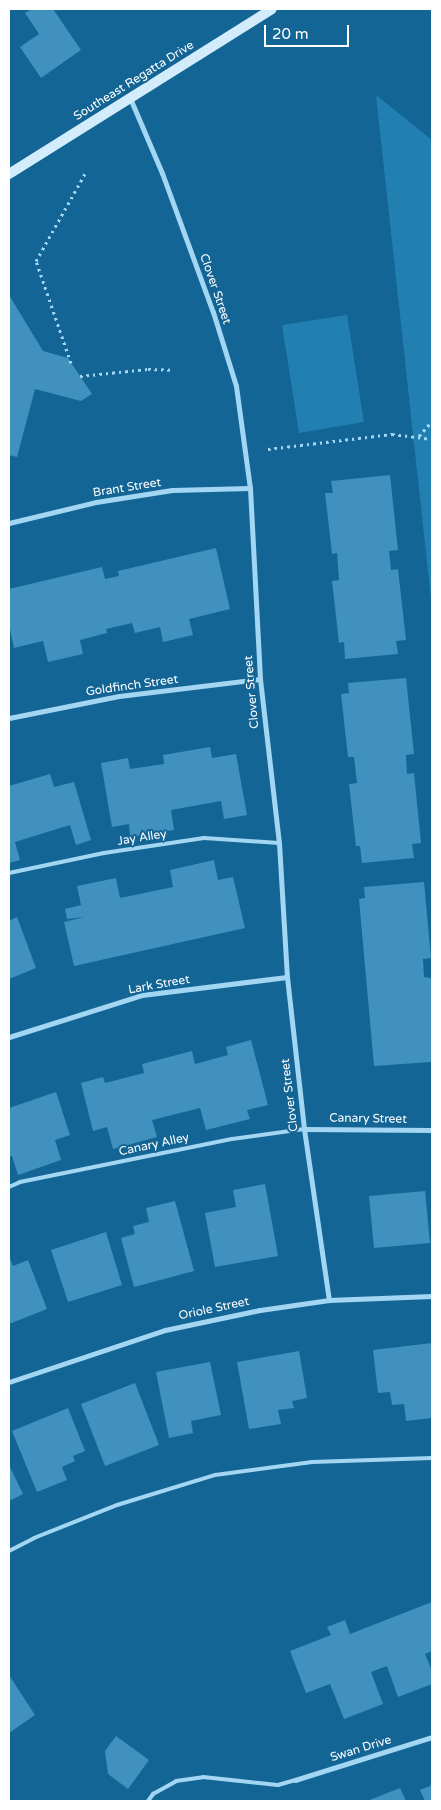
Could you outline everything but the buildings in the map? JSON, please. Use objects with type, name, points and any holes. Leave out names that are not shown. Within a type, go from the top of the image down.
[{"type":"main road","name":"Southeast Regatta Drive","points":[[9,174],[272,9]]},
{"type":"street","name":"Clover Street","points":[[130,98],[162,173],[225,349],[236,386],[250,488],[260,679],[279,843],[287,977],[304,1129],[329,1300]]},
{"type":"street","name":"Brant Street","points":[[9,523],[96,502],[172,490],[250,488]]},
{"type":"street","name":"Goldfinch Street","points":[[9,718],[119,696],[260,679]]},
{"type":"street","name":"Lark Street","points":[[9,1037],[142,995],[287,977]]},
{"type":"street","name":"Canary Street","points":[[304,1129],[432,1130]]},
{"type":"street","name":"Oriole Street","points":[[9,1382],[165,1330],[260,1310],[329,1300],[432,1296]]},
{"type":"street","name":"Swan Drive","points":[[295,1780],[432,1737]]},
{"type":"lane","name":"Jay Alley","points":[[9,874],[104,853],[204,838],[279,843]]},
{"type":"lane","name":"Canary Alley","points":[[9,1187],[20,1182],[232,1139],[304,1129]]},
{"type":"lane","points":[[9,1551],[34,1538],[117,1505],[215,1475],[312,1462],[432,1458]]},
{"type":"lane","points":[[148,1801],[153,1794],[176,1782],[203,1777],[278,1785],[295,1780]]},
{"type":"path","points":[[71,363],[36,261],[86,172]]},
{"type":"path","points":[[80,376],[148,369],[173,370]]},
{"type":"path","points":[[419,436],[432,420]]},
{"type":"path","points":[[268,449],[364,435],[392,434],[432,439]]},
{"type":"shaded area","points":[[376,95],[432,140],[432,608]]},
{"type":"shaded area","points":[[347,315],[364,422],[299,433],[282,325]]}]
